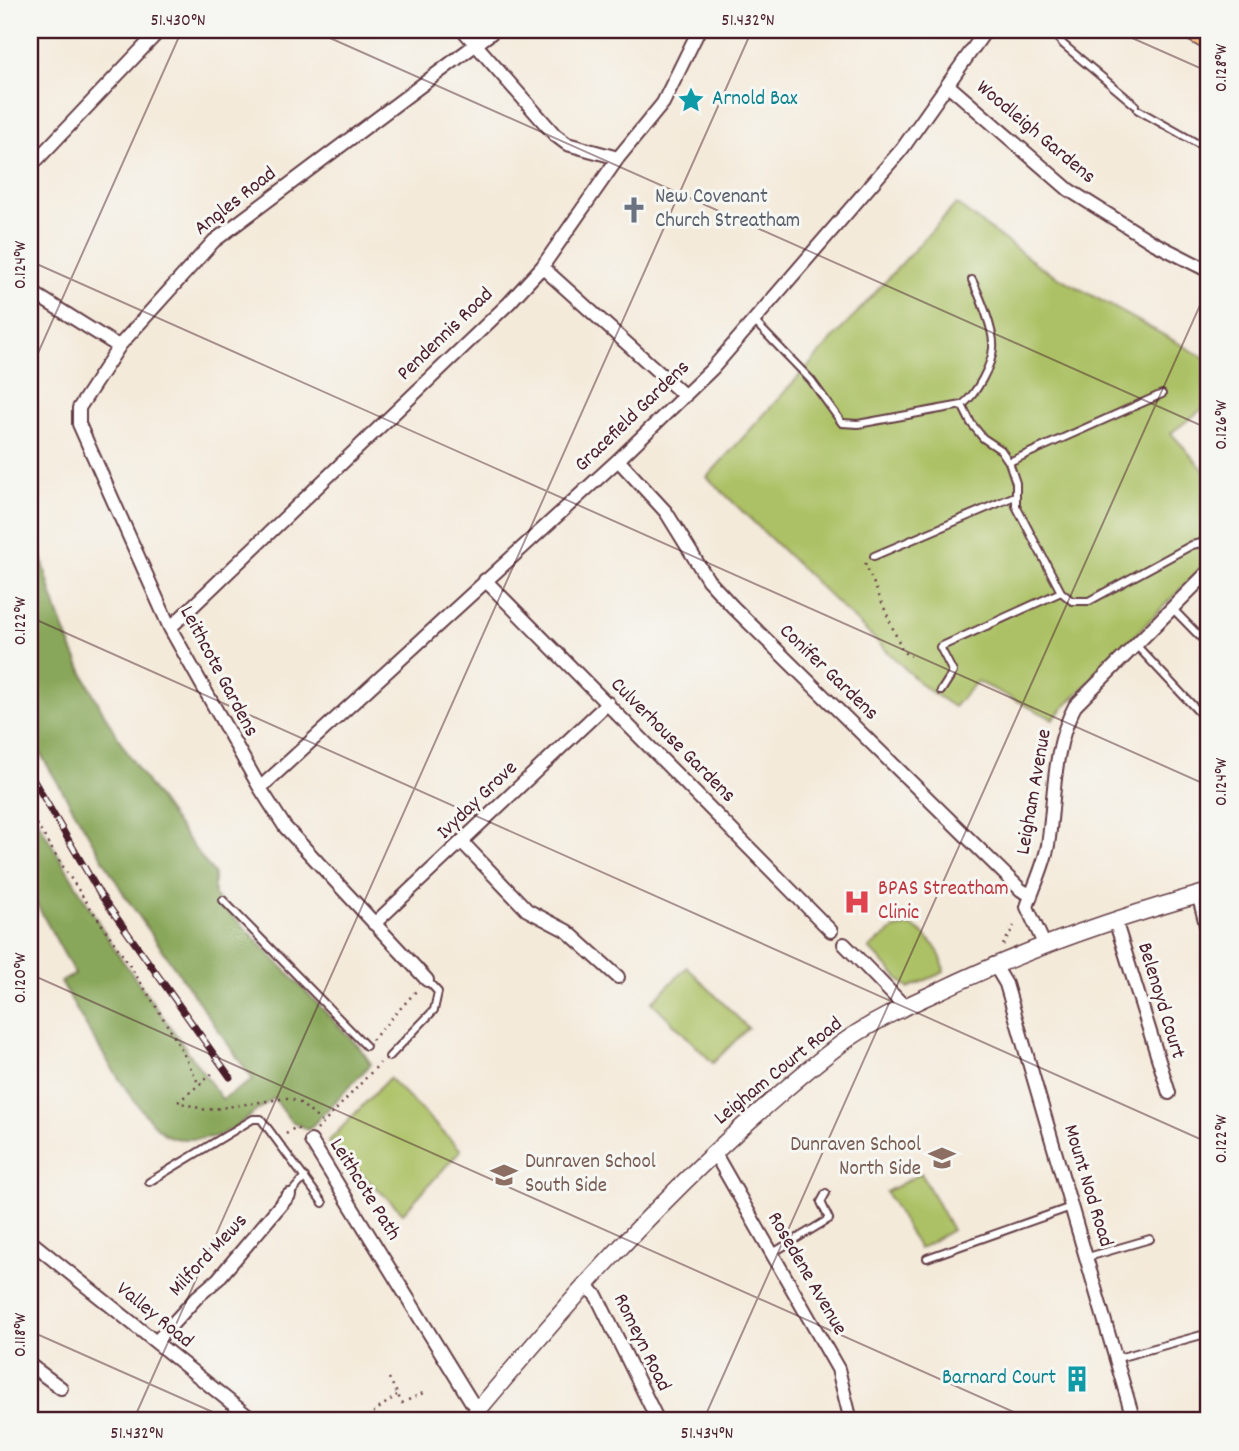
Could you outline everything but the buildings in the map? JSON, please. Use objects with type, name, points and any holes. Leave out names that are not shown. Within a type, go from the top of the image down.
[{"type":"highway","points":[[1192,30],[1209,40]]},
{"type":"street","points":[[30,167],[160,30]]},
{"type":"street","points":[[463,30],[555,135],[567,144],[618,158]]},
{"type":"street","name":"Angles Road","points":[[120,345],[214,241],[495,30]]},
{"type":"street","name":"Pendennis Road","points":[[170,628],[509,303],[542,267],[618,158],[663,103],[699,30]]},
{"type":"street","name":"Gracefield Gardens","points":[[260,788],[685,396],[866,192],[948,85],[986,30]]},
{"type":"street","name":"Woodleigh Gardens","points":[[948,85],[1069,190],[1152,242],[1209,271]]},
{"type":"street","points":[[542,267],[685,396]]},
{"type":"street","points":[[30,291],[120,345]]},
{"type":"street","name":"Leithcote Gardens","points":[[120,345],[79,408],[79,424],[170,628],[260,788],[285,827],[427,980]]},
{"type":"street","name":"Conifer Gardens","points":[[618,460],[666,512],[708,580],[733,607],[1021,890],[1029,901]]},
{"type":"street","name":"Leigham Avenue","points":[[1029,901],[1047,848],[1060,744],[1075,706],[1209,571]]},
{"type":"street","name":"Culverhouse Gardens","points":[[485,580],[831,930]]},
{"type":"street","name":"Ivyday Grove","points":[[374,924],[608,704]]},
{"type":"street","points":[[463,843],[527,909],[567,931],[618,977]]},
{"type":"street","name":"Leigham Court Road","points":[[469,1421],[586,1284],[650,1214],[714,1152],[839,1046],[904,1006],[998,958],[1202,894]]},
{"type":"street","points":[[1029,901],[1044,944]]},
{"type":"street","name":"Belenoyd Court","points":[[1115,920],[1169,1093]]},
{"type":"street","points":[[844,944],[904,1006]]},
{"type":"street","name":"Mount Nod Road","points":[[998,958],[1135,1421]]},
{"type":"street","name":"Leithcote Path","points":[[311,1141],[456,1378],[471,1401],[480,1408]]},
{"type":"street","name":"Rosedene Avenue","points":[[714,1152],[838,1369],[851,1421]]},
{"type":"street","name":"Milford Mews","points":[[156,1342],[197,1297],[218,1279],[289,1195]]},
{"type":"street","name":"Valley Road","points":[[30,1241],[254,1421]]},
{"type":"street","name":"Romeyn Road","points":[[586,1284],[597,1297],[658,1421]]},
{"type":"street","points":[[30,1365],[61,1388]]},
{"type":"lane","points":[[1050,30],[1063,45],[1137,108],[1209,150]]},
{"type":"lane","points":[[752,320],[762,326],[811,380],[842,423],[858,424],[962,405],[973,394],[993,347],[980,295],[972,280]]},
{"type":"lane","points":[[1009,463],[1162,394]]},
{"type":"lane","points":[[962,405],[971,423],[984,438],[1001,450],[1009,463],[1016,483],[1016,506],[1061,593],[1072,601],[1089,601],[1192,545],[1201,542],[1209,545]]},
{"type":"lane","points":[[874,556],[1015,496]]},
{"type":"lane","points":[[941,691],[953,672],[940,647],[1061,593]]},
{"type":"lane","points":[[1172,608],[1209,646]]},
{"type":"lane","points":[[1135,644],[1209,723]]},
{"type":"lane","points":[[1202,894],[1209,948]]},
{"type":"lane","points":[[223,900],[366,1046]]},
{"type":"lane","points":[[389,1057],[434,1010],[438,992],[427,980]]},
{"type":"lane","points":[[149,1182],[253,1119],[261,1119],[279,1139],[323,1203]]},
{"type":"lane","points":[[289,1195],[305,1177]]},
{"type":"lane","points":[[771,1254],[829,1219],[821,1202],[826,1193]]},
{"type":"lane","points":[[927,1258],[1073,1206]]},
{"type":"lane","points":[[1088,1257],[1150,1239]]},
{"type":"lane","points":[[1118,1358],[1209,1333]]},
{"type":"path","points":[[863,556],[903,652],[911,656]]},
{"type":"path","points":[[30,812],[74,887],[156,1008],[199,1085]]},
{"type":"path","points":[[998,958],[1014,926]]},
{"type":"path","points":[[366,1046],[427,980]]},
{"type":"path","name":"Leithcote Path","points":[[311,1141],[323,1123],[382,1061],[366,1046]]},
{"type":"path","points":[[212,1074],[178,1102],[206,1111],[288,1098],[300,1103],[323,1123]]},
{"type":"path","points":[[279,1139],[296,1127],[311,1141]]},
{"type":"path","points":[[389,1378],[402,1403],[422,1393]]},
{"type":"path","points":[[362,1421],[397,1395]]},
{"type":"green space","points":[[956,204],[1042,268],[1209,360],[1209,404],[1171,433],[1209,476],[1209,560],[1053,719],[977,681],[954,707],[924,687],[707,477]]},
{"type":"green space","points":[[30,517],[36,526],[46,575],[61,622],[80,667],[102,711],[155,795],[214,874],[214,896],[359,1047],[371,1064],[308,1130],[290,1120],[274,1098],[222,1134],[191,1139],[168,1136],[156,1126],[126,1089],[61,982],[75,974],[30,892],[30,808],[115,950],[222,1099],[253,1080],[125,896],[30,736]]},
{"type":"green space","points":[[912,926],[934,945],[944,972],[908,988],[869,948],[894,929]]},
{"type":"green space","points":[[687,967],[748,1028],[713,1063],[652,1002]]},
{"type":"green space","points":[[389,1078],[461,1150],[403,1213],[328,1142]]},
{"type":"green space","points":[[921,1173],[952,1230],[919,1249],[886,1192]]},
{"type":"railway","points":[[30,774],[100,894],[230,1077]]},
{"type":"place","name":"Arnold Bax","points":[[691,100]]},
{"type":"place","name":"New Covenant Church Streatham","points":[[634,210]]},
{"type":"place","name":"BPAS Streatham Clinic","points":[[857,902]]},
{"type":"place","name":"Dunraven School North Side","points":[[942,1158]]},
{"type":"place","name":"Dunraven School South Side","points":[[504,1175]]},
{"type":"place","name":"Barnard Court","points":[[1077,1379]]}]
